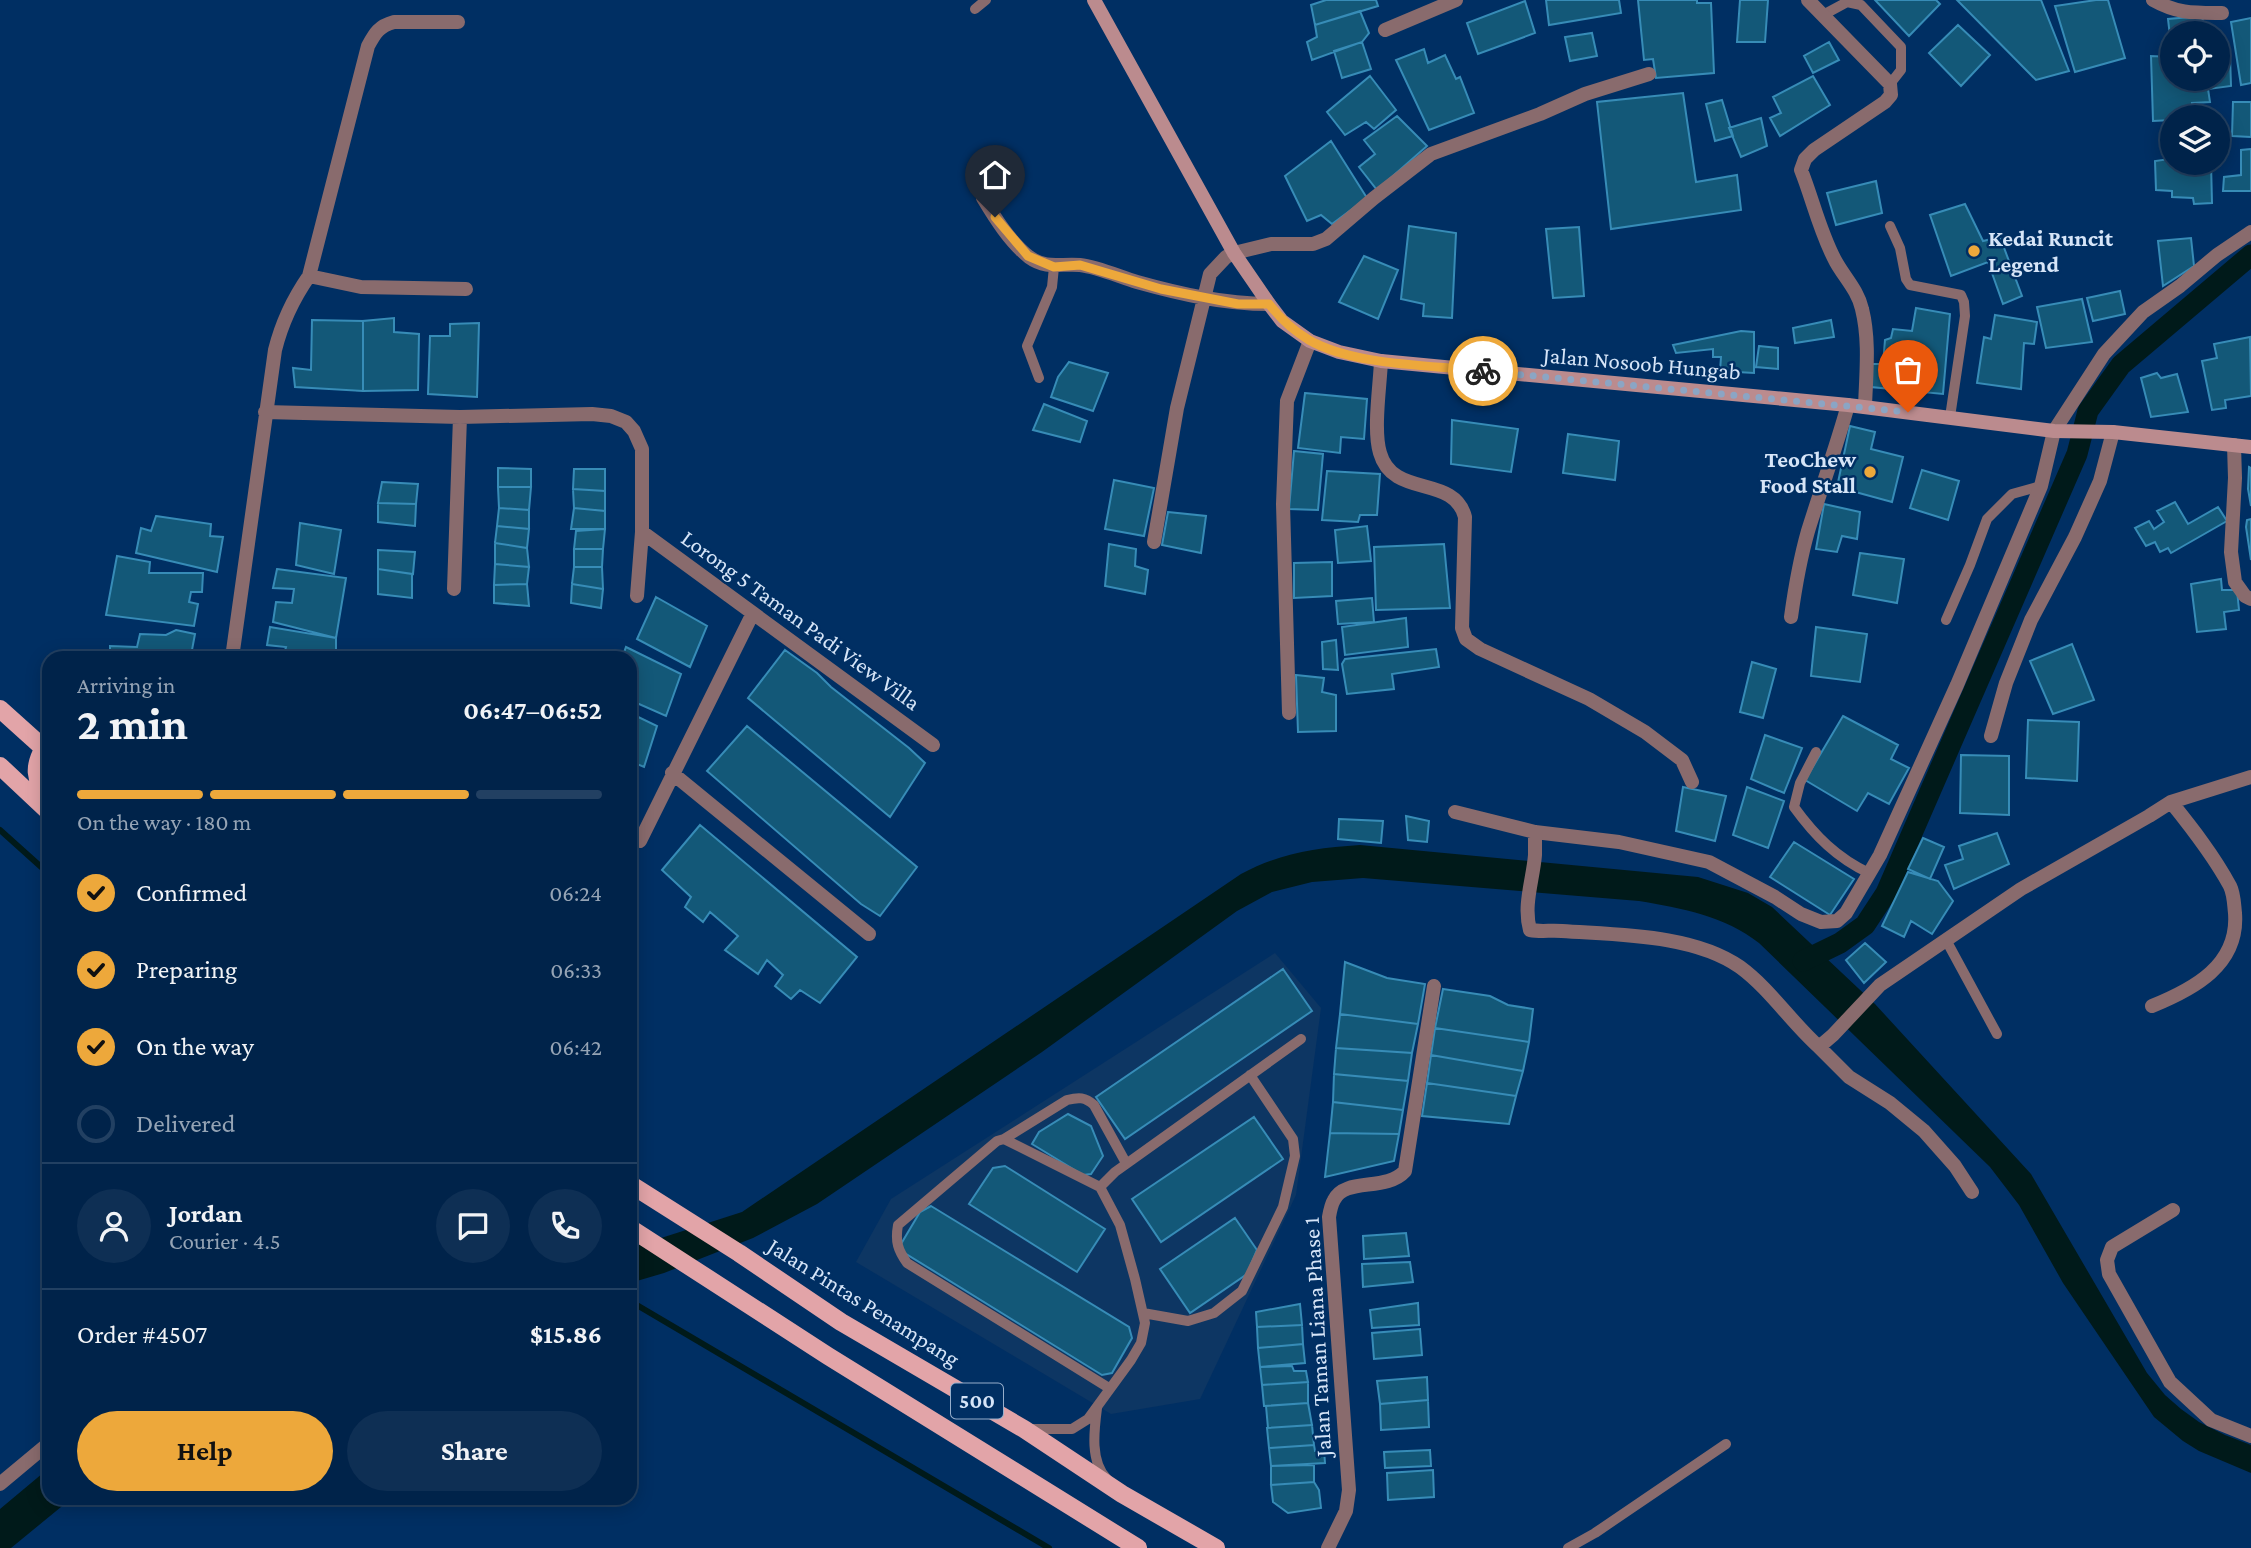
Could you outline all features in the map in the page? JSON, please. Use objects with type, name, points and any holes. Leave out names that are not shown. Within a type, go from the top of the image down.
[{"type":"main road","name":"Jalan Nosoob Hungab","points":[[1094,0],[1234,253],[1282,321],[1310,341],[1339,352],[1381,360],[1848,405],[2054,431],[2109,432],[2251,447]]},
{"type":"main road","points":[[0,709],[42,747]]},
{"type":"main road","points":[[42,756],[37,762],[36,773],[42,786]]},
{"type":"main road","points":[[0,766],[42,805]]},
{"type":"main road","name":"Jalan Pintas Penampang","points":[[637,1188],[841,1322],[1024,1429],[1122,1494],[1216,1548]]},
{"type":"main road","name":"500","points":[[637,1232],[977,1450],[1138,1548]]},
{"type":"street","points":[[1385,30],[1456,0]]},
{"type":"street","points":[[1808,0],[1890,85],[1891,95],[1885,102],[1814,150],[1805,159],[1801,170],[1836,261],[1861,305],[1865,321],[1866,407]]},
{"type":"street","points":[[2153,0],[2171,10],[2222,13]]},
{"type":"street","points":[[233,651],[271,373],[282,324],[309,276],[368,46],[375,31],[394,22],[458,22]]},
{"type":"street","points":[[1154,542],[1189,353],[1210,274],[1226,257],[1271,244],[1313,244],[1326,239],[1431,154],[1540,114],[1585,94],[1649,74]]},
{"type":"street","points":[[983,198],[995,217],[1028,256],[1054,267],[1080,265],[1161,289],[1204,298],[1238,304],[1269,304]]},
{"type":"street","points":[[1455,812],[1535,832],[1619,842],[1709,862],[1801,914],[1821,922],[1837,921],[1846,913],[1880,855],[1957,685],[2041,486],[2054,431],[2105,354],[2143,312],[2251,232]]},
{"type":"street","points":[[309,276],[360,287],[466,289]]},
{"type":"street","points":[[1289,713],[1283,516],[1287,401],[1310,341]]},
{"type":"street","points":[[1381,360],[1377,438],[1379,452],[1387,469],[1395,477],[1451,496],[1462,505],[1465,517],[1462,628],[1466,639],[1480,649],[1589,699],[1644,732],[1682,760],[1692,782]]},
{"type":"street","points":[[1791,617],[1807,534],[1848,405]]},
{"type":"street","points":[[265,412],[460,417],[592,414],[611,416],[626,422],[634,431],[642,449],[642,532],[637,596]]},
{"type":"street","points":[[454,589],[460,417]]},
{"type":"street","points":[[1991,736],[2006,683],[2031,620],[2075,537],[2100,481],[2109,432]]},
{"type":"street","points":[[2234,445],[2231,552],[2235,583],[2245,596],[2251,599]]},
{"type":"street","name":"Lorong 5 Taman Padi View Villa","points":[[642,532],[933,746]]},
{"type":"street","points":[[640,841],[753,613]]},
{"type":"street","points":[[672,773],[869,934]]},
{"type":"street","points":[[1819,1047],[1880,985],[2021,889],[2171,802],[2251,777]]},
{"type":"street","points":[[2152,1006],[2185,993],[2213,970],[2226,956],[2236,926],[2231,888],[2196,833],[2171,802]]},
{"type":"street","points":[[1535,832],[1527,920],[1530,930],[1666,941],[1721,956],[1740,967],[1770,994],[1803,1033],[1849,1077],[1890,1103],[1924,1131],[1955,1166],[1972,1192]]},
{"type":"street","name":"Jalan Taman Liana Phase 1","points":[[1328,1548],[1346,1511],[1349,1490],[1329,1217],[1335,1197],[1348,1187],[1383,1184],[1398,1178],[1405,1171],[1434,986]]},
{"type":"street","points":[[2173,1210],[2112,1247],[2107,1259],[2109,1274],[2171,1382],[2211,1420],[2251,1436]]},
{"type":"street","points":[[0,1484],[42,1449]]},
{"type":"lane","points":[[975,9],[986,0]]},
{"type":"lane","points":[[1824,15],[1847,2],[1861,5],[1901,47],[1901,70],[1890,85]]},
{"type":"lane","points":[[1890,226],[1900,248],[1906,279],[1910,285],[1961,295],[1964,302],[1965,316],[1950,417]]},
{"type":"lane","points":[[1040,378],[1027,346],[1052,287],[1054,267]]},
{"type":"lane","points":[[1946,620],[1987,519],[2012,494],[2041,486]]},
{"type":"lane","points":[[1816,752],[1800,783],[1794,807],[1810,829],[1846,862],[1869,873]]},
{"type":"lane","points":[[1946,940],[1997,1034]]},
{"type":"lane","points":[[1100,1187],[1126,1163],[1301,1039]]},
{"type":"lane","points":[[1143,1313],[1188,1321],[1214,1313],[1242,1291],[1283,1208],[1295,1156],[1293,1139],[1250,1075]]},
{"type":"lane","points":[[1109,1388],[907,1263],[897,1249],[896,1237],[898,1226],[972,1161],[998,1141],[1067,1100],[1077,1097],[1087,1099],[1094,1105],[1126,1163]]},
{"type":"lane","points":[[1004,1139],[1100,1187],[1120,1225],[1144,1324],[1141,1343],[1131,1360],[1088,1419],[1072,1429],[1024,1429]]},
{"type":"lane","points":[[1097,1405],[1095,1453],[1100,1472],[1122,1494]]},
{"type":"lane","points":[[1568,1548],[1595,1533],[1726,1444]]},
{"type":"shaded area","points":[[1360,845],[1698,877],[1748,893],[1772,907],[1875,1004],[2031,1174],[2147,1373],[2165,1395],[2199,1422],[2251,1445],[2251,1473],[2199,1451],[2154,1417],[2063,1283],[2019,1205],[1990,1167],[1759,943],[1717,920],[1686,910],[1639,901],[1363,878],[1312,882],[1272,892],[1237,911],[1042,1052],[817,1204],[753,1238],[637,1281],[637,1246],[742,1212],[1241,874],[1270,861],[1328,848]]},
{"type":"shaded area","points":[[1275,953],[1321,1008],[1296,1195],[1200,1399],[1111,1414],[856,1262],[891,1199]]},
{"type":"shaded area","points":[[42,1474],[42,1505],[63,1505],[11,1548],[0,1548],[0,1509]]},
{"type":"building","points":[[1326,0],[1376,0],[1378,6],[1315,25],[1311,5]]},
{"type":"building","points":[[1546,0],[1619,0],[1621,13],[1549,25]]},
{"type":"building","points":[[1638,0],[1697,0],[1697,3],[1711,3],[1714,73],[1656,78],[1653,59],[1644,60]]},
{"type":"building","points":[[1740,0],[1768,0],[1765,42],[1737,42]]},
{"type":"building","points":[[1875,0],[1936,0],[1940,4],[1909,36]]},
{"type":"building","points":[[1957,0],[2041,0],[2069,71],[2036,80]]},
{"type":"building","points":[[2108,0],[2125,58],[2075,72],[2055,6]]},
{"type":"building","points":[[1525,1],[1535,33],[1478,54],[1467,23]]},
{"type":"building","points":[[1360,11],[1369,33],[1362,42],[1312,60],[1307,42],[1317,37],[1315,25]]},
{"type":"building","points":[[2202,16],[2203,21],[2168,21]]},
{"type":"building","points":[[2251,18],[2251,83],[2241,85],[2231,22]]},
{"type":"building","points":[[1958,25],[1990,55],[1961,86],[1929,53]]},
{"type":"building","points":[[1592,33],[1597,56],[1570,61],[1565,37]]},
{"type":"building","points":[[1362,42],[1371,69],[1342,78],[1334,51]]},
{"type":"building","points":[[1829,42],[1839,60],[1813,73],[1804,56]]},
{"type":"building","points":[[1424,49],[1428,63],[1445,55],[1456,79],[1460,77],[1474,113],[1429,130],[1396,60]]},
{"type":"building","points":[[2151,56],[2160,56],[2160,91],[2208,91],[2210,102],[2160,105],[2160,121],[2153,121]]},
{"type":"building","points":[[1370,76],[1396,110],[1374,129],[1366,122],[1345,135],[1327,112]]},
{"type":"building","points":[[1813,76],[1830,105],[1780,136],[1770,118],[1781,113],[1773,97]]},
{"type":"building","points":[[1683,93],[1696,182],[1737,175],[1741,210],[1611,229],[1597,102]]},
{"type":"building","points":[[1722,100],[1733,136],[1715,141],[1706,104]]},
{"type":"building","points":[[2233,102],[2251,102],[2251,137],[2232,136]]},
{"type":"building","points":[[1397,116],[1427,146],[1377,190],[1359,167],[1375,154],[1364,140]]},
{"type":"building","points":[[1761,118],[1767,146],[1741,157],[1729,128]]},
{"type":"building","points":[[1331,141],[1367,198],[1332,224],[1321,215],[1307,221],[1285,176]]},
{"type":"building","points":[[2251,149],[2251,191],[2223,191],[2224,177],[2241,175],[2241,150]]},
{"type":"building","points":[[2160,160],[2160,175],[2211,175],[2212,203],[2194,204],[2193,198],[2172,197],[2172,191],[2156,190],[2155,161]]},
{"type":"building","points":[[1876,181],[1882,213],[1836,225],[1827,193]]},
{"type":"building","name":"Kedai Runcit Legend","points":[[1965,204],[1983,241],[2000,237],[2022,296],[2003,304],[1988,262],[1951,276],[1930,215]]},
{"type":"building","points":[[1409,226],[1456,233],[1452,318],[1423,316],[1424,304],[1401,299]]},
{"type":"building","points":[[1579,227],[1584,296],[1553,298],[1546,229]]},
{"type":"building","points":[[2191,238],[2194,266],[2163,286],[2158,241]]},
{"type":"building","points":[[1364,256],[1398,270],[1378,319],[1339,302]]},
{"type":"building","points":[[2120,291],[2125,314],[2093,321],[2087,298]]},
{"type":"building","points":[[2082,299],[2092,342],[2046,348],[2037,307]]},
{"type":"building","points":[[1916,308],[1950,314],[1943,394],[1871,387],[1872,364],[1883,364],[1885,340],[1891,338],[1893,329],[1912,331]]},
{"type":"building","points":[[1995,315],[2037,322],[2034,344],[2024,343],[2021,389],[1977,383],[1984,337],[1991,339]]},
{"type":"building","points":[[394,318],[394,332],[419,334],[418,390],[363,391],[363,321]]},
{"type":"building","points":[[312,320],[363,321],[363,391],[295,387],[293,368],[311,370]]},
{"type":"building","points":[[1831,320],[1834,337],[1795,343],[1793,328]]},
{"type":"building","points":[[479,323],[477,397],[428,394],[430,336],[450,336],[450,324]]},
{"type":"building","points":[[1741,331],[1754,332],[1754,373],[1720,371],[1721,357],[1713,357],[1713,349],[1676,353],[1673,345]]},
{"type":"building","points":[[2250,337],[2251,396],[2225,400],[2226,408],[2212,410],[2202,361],[2217,358],[2214,344]]},
{"type":"building","points":[[1759,346],[1778,348],[1778,369],[1756,367]]},
{"type":"building","points":[[1069,362],[1108,373],[1093,411],[1051,397],[1058,377]]},
{"type":"building","points":[[2157,373],[2161,378],[2177,374],[2188,412],[2151,417],[2141,378]]},
{"type":"building","points":[[1305,393],[1367,399],[1364,439],[1341,437],[1340,453],[1298,448]]},
{"type":"building","points":[[1044,404],[1087,421],[1080,442],[1033,430]]},
{"type":"building","points":[[1452,420],[1518,429],[1511,472],[1451,464]]},
{"type":"building","name":"TeoChew Food Stall","points":[[1850,426],[1875,432],[1871,449],[1903,457],[1892,502],[1837,487]]},
{"type":"building","points":[[1568,434],[1619,441],[1615,480],[1563,473]]},
{"type":"building","points":[[1294,451],[1323,454],[1318,510],[1289,509]]},
{"type":"building","points":[[2249,467],[2251,468],[2251,506],[2248,489]]},
{"type":"building","points":[[498,468],[531,469],[531,487],[498,487]]},
{"type":"building","points":[[574,469],[605,469],[605,491],[573,489]]},
{"type":"building","points":[[1922,470],[1959,481],[1948,520],[1910,508]]},
{"type":"building","points":[[1327,471],[1380,474],[1377,515],[1360,515],[1358,522],[1322,520]]},
{"type":"building","points":[[1114,480],[1154,488],[1144,536],[1105,529]]},
{"type":"building","points":[[382,482],[418,484],[416,504],[378,503]]},
{"type":"building","points":[[498,487],[531,487],[529,510],[499,508]]},
{"type":"building","points":[[573,489],[605,491],[605,511],[574,508]]},
{"type":"building","points":[[2175,502],[2188,524],[2218,507],[2227,521],[2171,553],[2168,548],[2160,552],[2155,542],[2146,546],[2135,528],[2149,521],[2154,529],[2164,522],[2157,511]]},
{"type":"building","points":[[378,503],[416,504],[415,526],[378,522]]},
{"type":"building","points":[[1824,504],[1860,512],[1857,539],[1842,536],[1837,552],[1816,549]]},
{"type":"building","points":[[499,508],[529,510],[529,529],[497,526]]},
{"type":"building","points":[[574,508],[605,511],[605,529],[571,529]]},
{"type":"building","points":[[1168,512],[1206,516],[1201,553],[1162,545]]},
{"type":"building","points":[[156,516],[211,524],[210,536],[223,537],[217,572],[136,553],[141,528],[151,531]]},
{"type":"building","points":[[2251,519],[2251,560],[2246,527],[2247,520]]},
{"type":"building","points":[[300,523],[341,530],[334,574],[296,565]]},
{"type":"building","points":[[497,526],[529,529],[527,548],[495,543]]},
{"type":"building","points":[[1367,526],[1371,561],[1338,563],[1335,530]]},
{"type":"building","points":[[605,529],[603,549],[574,549],[576,531]]},
{"type":"building","points":[[495,543],[527,548],[529,567],[495,564]]},
{"type":"building","points":[[1109,544],[1136,549],[1135,566],[1148,570],[1145,594],[1105,586]]},
{"type":"building","points":[[1444,544],[1450,608],[1376,610],[1374,547]]},
{"type":"building","points":[[574,549],[603,549],[602,567],[574,567]]},
{"type":"building","points":[[378,550],[415,552],[413,574],[378,569]]},
{"type":"building","points":[[1860,553],[1904,559],[1897,603],[1853,595]]},
{"type":"building","points":[[117,556],[150,562],[149,573],[203,573],[202,592],[191,592],[189,602],[198,604],[194,626],[106,615]]},
{"type":"building","points":[[1332,562],[1332,596],[1294,598],[1294,563]]},
{"type":"building","points":[[495,564],[529,567],[527,584],[494,585]]},
{"type":"building","points":[[574,567],[602,567],[603,589],[572,584]]},
{"type":"building","points":[[277,569],[346,578],[336,638],[273,622],[276,602],[292,603],[294,589],[273,588]]},
{"type":"building","points":[[378,569],[412,574],[412,598],[378,594]]},
{"type":"building","points":[[2221,579],[2222,590],[2237,590],[2239,610],[2224,612],[2226,629],[2197,632],[2191,584]]},
{"type":"building","points":[[527,584],[529,606],[494,603],[494,585]]},
{"type":"building","points":[[572,584],[603,589],[601,608],[571,603]]},
{"type":"building","points":[[656,597],[707,626],[690,667],[637,639]]},
{"type":"building","points":[[1372,598],[1374,622],[1338,624],[1336,601]]},
{"type":"building","points":[[1406,618],[1408,647],[1345,655],[1342,627]]},
{"type":"building","points":[[270,627],[336,638],[336,651],[285,651],[286,647],[267,645]]},
{"type":"building","points":[[1816,627],[1867,634],[1860,682],[1811,676]]},
{"type":"building","points":[[176,630],[195,634],[192,650],[110,651],[110,646],[137,647],[140,634],[166,635]]},
{"type":"building","points":[[1336,640],[1338,670],[1323,669],[1322,642]]},
{"type":"building","points":[[2072,644],[2094,700],[2053,714],[2030,661]]},
{"type":"building","points":[[1436,649],[1439,667],[1392,674],[1394,689],[1347,694],[1342,664],[1345,659]]},
{"type":"building","points":[[785,650],[817,673],[925,763],[890,817],[748,698]]},
{"type":"building","points":[[637,652],[681,674],[666,716],[637,703]]},
{"type":"building","points":[[1752,662],[1776,669],[1763,718],[1740,712]]},
{"type":"building","points":[[1296,675],[1324,678],[1322,692],[1336,695],[1336,731],[1298,732]]},
{"type":"building","points":[[637,716],[657,726],[644,767],[637,764]]},
{"type":"building","points":[[1843,716],[1898,745],[1891,759],[1909,768],[1889,804],[1868,793],[1857,811],[1805,780]]},
{"type":"building","points":[[2028,720],[2079,722],[2077,781],[2026,778]]},
{"type":"building","points":[[747,726],[917,867],[880,916],[861,904],[707,771]]},
{"type":"building","points":[[1765,735],[1802,748],[1784,793],[1751,779]]},
{"type":"building","points":[[1961,755],[2009,756],[2009,815],[1960,813]]},
{"type":"building","points":[[1683,787],[1726,796],[1715,841],[1676,831]]},
{"type":"building","points":[[1747,787],[1784,801],[1768,848],[1733,835]]},
{"type":"building","points":[[1406,816],[1429,821],[1427,842],[1408,840]]},
{"type":"building","points":[[1339,819],[1383,821],[1381,843],[1338,839]]},
{"type":"building","points":[[700,825],[857,957],[820,1003],[800,990],[791,999],[775,986],[783,975],[767,960],[758,974],[725,950],[738,936],[710,912],[703,922],[685,907],[691,897],[662,870]]},
{"type":"building","points":[[1997,833],[2009,864],[1954,889],[1945,865],[1963,859],[1959,846]]},
{"type":"building","points":[[1923,838],[1944,847],[1930,879],[1908,869]]},
{"type":"building","points":[[1794,842],[1854,879],[1830,915],[1770,877]]},
{"type":"building","points":[[1908,872],[1938,881],[1953,901],[1932,934],[1911,921],[1904,937],[1882,926]]},
{"type":"building","points":[[1865,943],[1886,962],[1864,983],[1846,960]]},
{"type":"building","points":[[1345,962],[1387,978],[1425,984],[1418,1024],[1340,1014]]},
{"type":"building","points":[[1283,969],[1312,1011],[1125,1139],[1096,1097]]},
{"type":"building","points":[[1443,989],[1490,996],[1508,1005],[1533,1009],[1529,1042],[1435,1028]]},
{"type":"building","points":[[1340,1014],[1418,1024],[1412,1053],[1336,1048]]},
{"type":"building","points":[[1435,1028],[1529,1042],[1523,1071],[1431,1055]]},
{"type":"building","points":[[1336,1048],[1412,1053],[1408,1081],[1334,1074]]},
{"type":"building","points":[[1431,1055],[1523,1071],[1516,1096],[1427,1083]]},
{"type":"building","points":[[1334,1074],[1408,1081],[1403,1110],[1333,1102]]},
{"type":"building","points":[[1427,1083],[1516,1096],[1509,1124],[1422,1116]]},
{"type":"building","points":[[1333,1102],[1403,1110],[1399,1134],[1330,1133]]},
{"type":"building","points":[[1068,1114],[1091,1126],[1103,1156],[1091,1174],[1083,1175],[1032,1144],[1039,1132]]},
{"type":"building","points":[[1254,1117],[1283,1159],[1161,1242],[1132,1199]]},
{"type":"building","points":[[1330,1133],[1399,1134],[1394,1161],[1325,1177]]},
{"type":"building","points":[[1005,1166],[1105,1229],[1077,1272],[969,1204],[993,1168]]},
{"type":"building","points":[[931,1206],[1129,1327],[1132,1338],[1112,1373],[1102,1375],[903,1252],[901,1244],[920,1212]]},
{"type":"building","points":[[1235,1218],[1257,1250],[1247,1274],[1190,1313],[1160,1269]]},
{"type":"building","points":[[1406,1233],[1409,1256],[1364,1259],[1363,1236]]},
{"type":"building","points":[[1410,1262],[1413,1282],[1363,1287],[1362,1264]]},
{"type":"building","points":[[1418,1303],[1419,1325],[1372,1328],[1370,1310]]},
{"type":"building","points":[[1300,1304],[1302,1325],[1257,1327],[1256,1312]]},
{"type":"building","points":[[1302,1325],[1303,1344],[1258,1348],[1257,1327]]},
{"type":"building","points":[[1420,1329],[1422,1355],[1374,1359],[1372,1333]]},
{"type":"building","points":[[1303,1344],[1305,1363],[1260,1367],[1258,1348]]},
{"type":"building","points":[[1292,1366],[1294,1371],[1306,1371],[1308,1382],[1262,1385],[1260,1367]]},
{"type":"building","points":[[1427,1377],[1428,1400],[1380,1404],[1377,1381]]},
{"type":"building","points":[[1308,1382],[1308,1403],[1264,1406],[1262,1385]]},
{"type":"building","points":[[1428,1400],[1429,1427],[1381,1430],[1380,1404]]},
{"type":"building","points":[[1308,1403],[1312,1425],[1268,1428],[1266,1406]]},
{"type":"building","points":[[1312,1425],[1314,1445],[1269,1448],[1267,1428]]},
{"type":"building","points":[[1314,1445],[1315,1451],[1324,1450],[1325,1463],[1271,1466],[1269,1448]]},
{"type":"building","points":[[1430,1450],[1431,1466],[1385,1468],[1384,1452]]},
{"type":"building","points":[[1314,1465],[1314,1482],[1271,1485],[1271,1466]]},
{"type":"building","points":[[1433,1470],[1434,1497],[1388,1500],[1387,1473]]},
{"type":"building","points":[[1314,1482],[1319,1490],[1321,1508],[1288,1513],[1273,1502],[1271,1485]]},
{"type":"waterway","points":[[1803,961],[1840,943],[1865,925],[1886,893],[2077,454],[2088,411],[2121,365],[2251,255]]},
{"type":"waterway","points":[[0,830],[42,868]]},
{"type":"waterway","points":[[637,1305],[1049,1548]]},
{"type":"way so far","points":[[1483,371],[1908,412]]},
{"type":"place","name":"Kedai Runcit Legend","points":[[1974,251]]},
{"type":"place","name":"TeoChew Food Stall","points":[[1870,472]]},
{"type":"route","points":[[995,217],[1028,256],[1054,267],[1080,265],[1161,289],[1238,304],[1269,304],[1282,321],[1295,331],[1310,341],[1339,352],[1381,360],[1483,371]]}]
